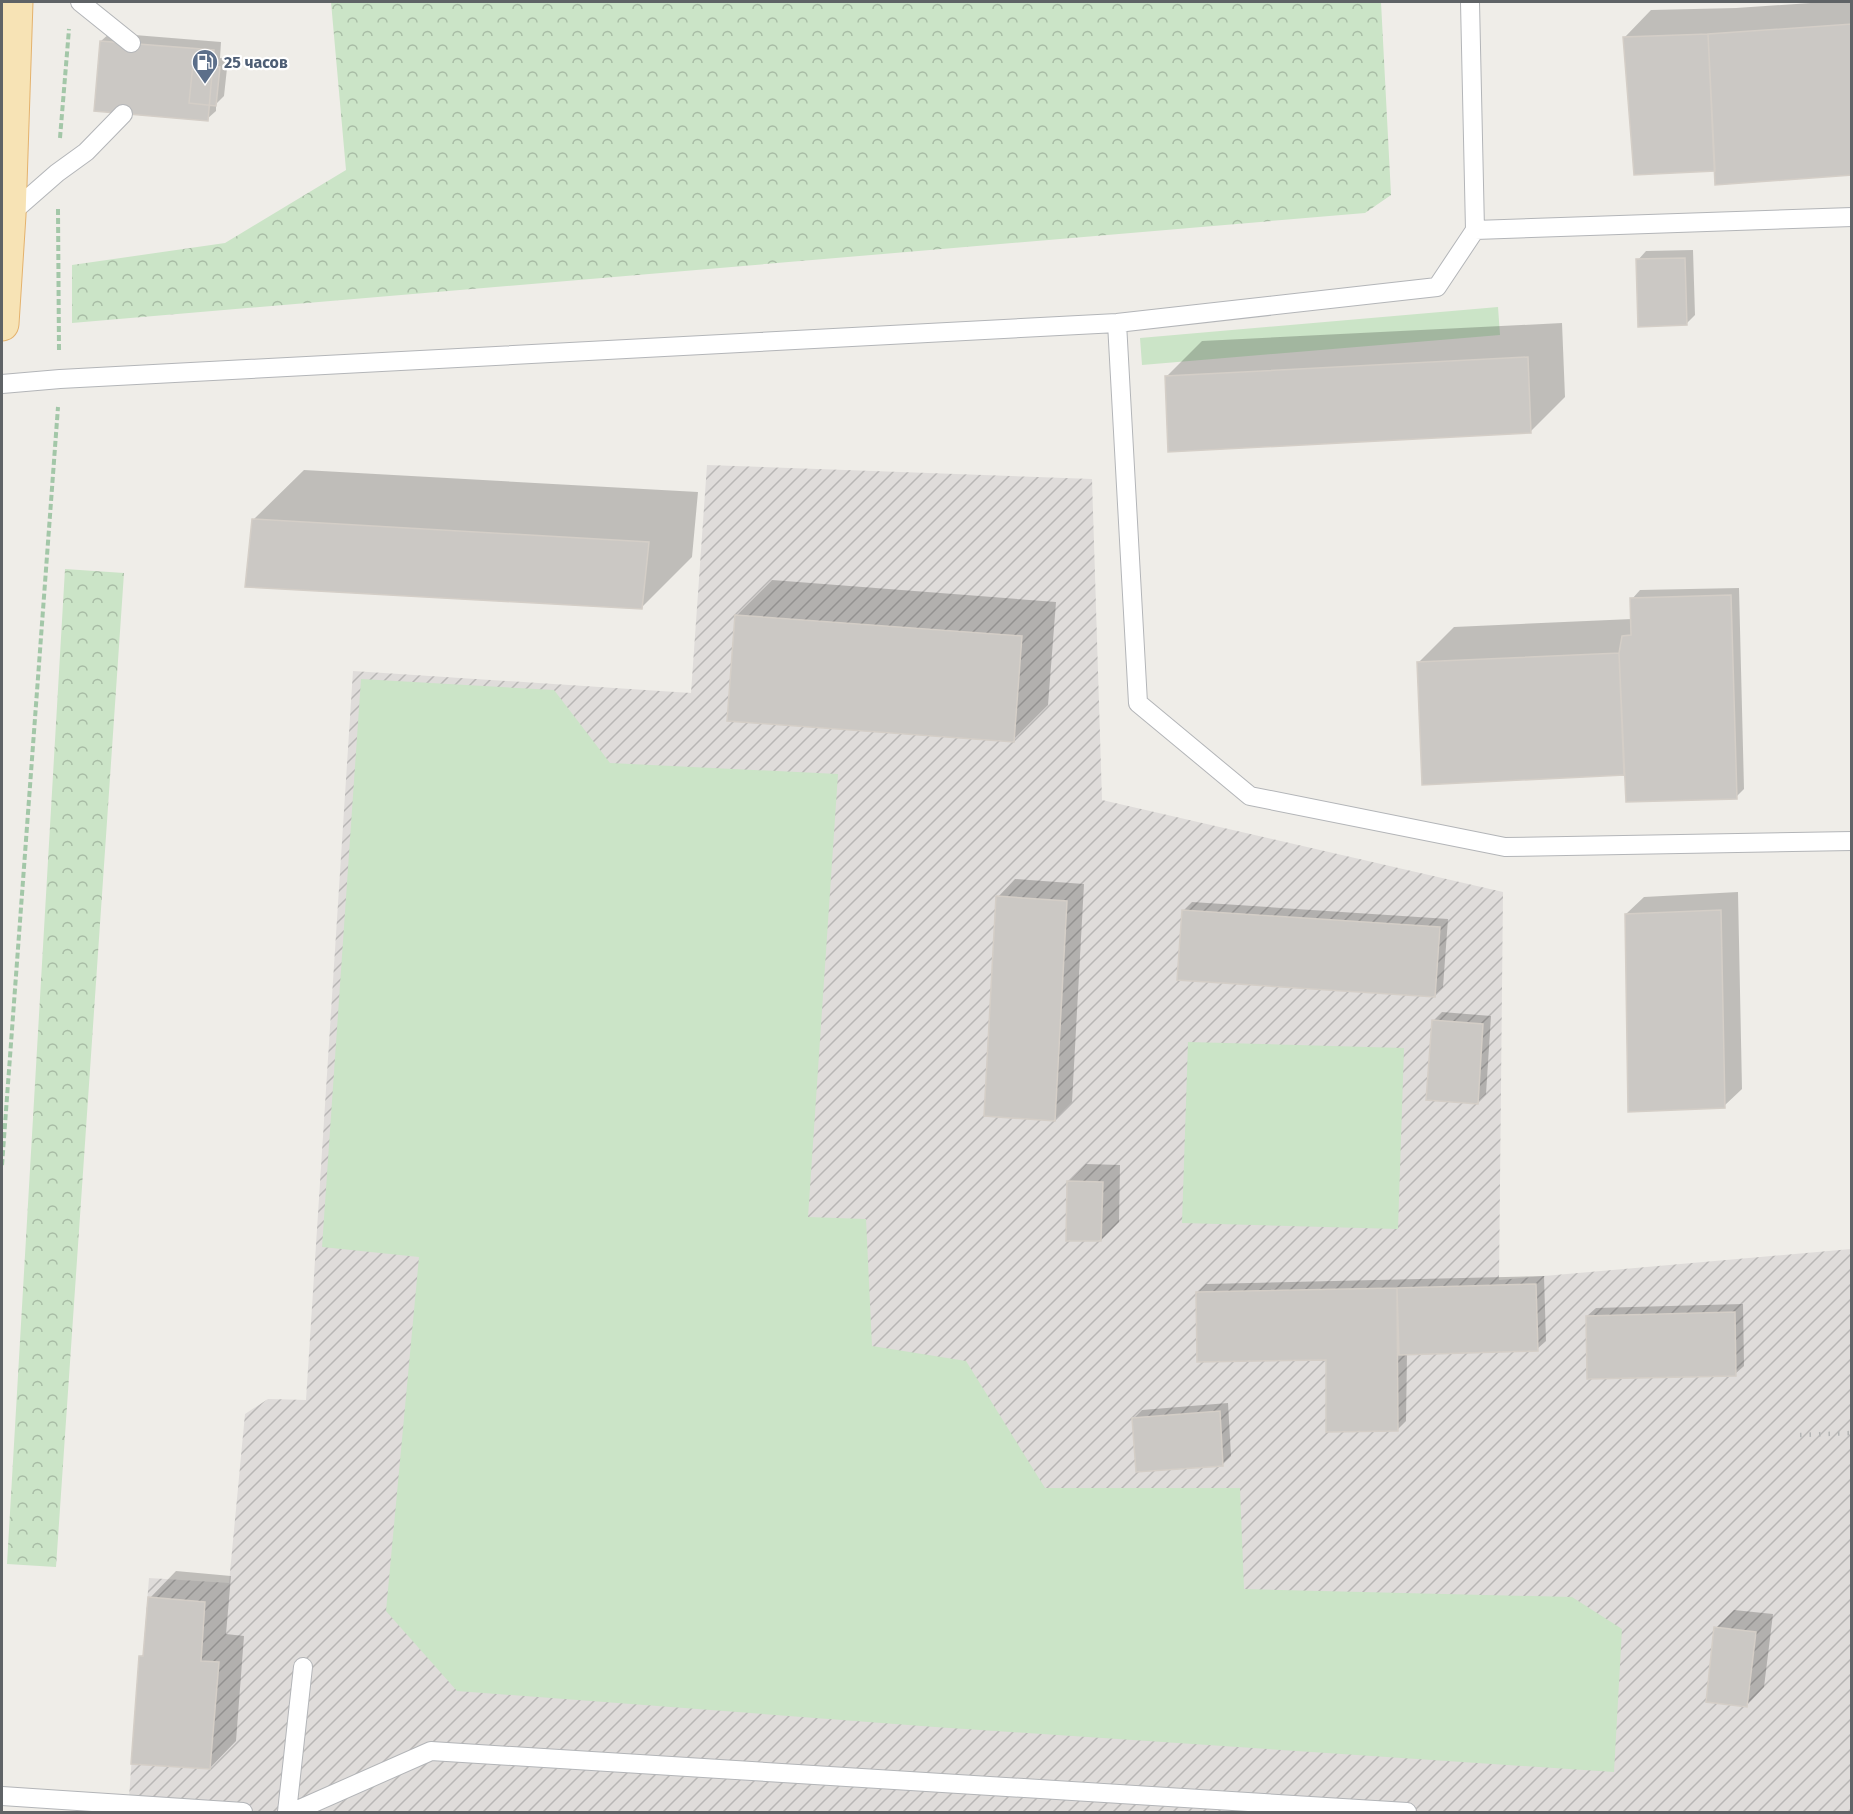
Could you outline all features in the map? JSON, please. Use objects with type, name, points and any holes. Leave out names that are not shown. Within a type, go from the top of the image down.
[{"type":"main road","points":[[2,324],[9,215],[16,2]]},
{"type":"lane","points":[[80,2],[131,43]]},
{"type":"lane","points":[[2,384],[1117,322],[1437,287],[1475,230],[1470,2]]},
{"type":"lane","points":[[9,215],[57,173],[86,152],[123,114]]},
{"type":"lane","points":[[1475,230],[1851,217]]},
{"type":"lane","points":[[1117,322],[1138,703],[1250,796],[1505,847],[1851,842]]},
{"type":"lane","points":[[287,1812],[303,1667]]},
{"type":"lane","points":[[294,1812],[431,1751],[1407,1812]]},
{"type":"lane","points":[[2,1796],[243,1812]]},
{"type":"path","points":[[2,1165],[60,379],[57,173],[70,24]]},
{"type":"shaded area","points":[[707,465],[1092,479],[1102,800],[1503,892],[1499,1280],[1851,1249],[1851,1812],[128,1812],[139,1656],[143,1655],[149,1578],[229,1583],[245,1414],[268,1399],[306,1400],[353,671],[691,693]]},
{"type":"green space","points":[[331,2],[1381,2],[1391,195],[1365,213],[72,323],[72,265],[225,243],[346,170]]},
{"type":"green space","points":[[1498,307],[1500,335],[1142,365],[1140,338]]},
{"type":"green space","points":[[65,569],[124,573],[56,1567],[7,1564]]},
{"type":"green space","points":[[361,679],[554,690],[610,763],[838,774],[808,1217],[866,1219],[872,1346],[966,1361],[1045,1488],[1240,1488],[1244,1589],[1572,1597],[1622,1629],[1614,1772],[935,1727],[457,1691],[386,1611],[419,1257],[322,1247]]},
{"type":"green space","points":[[1188,1042],[1404,1048],[1398,1229],[1182,1223]]},
{"type":"building","points":[[1852,24],[1852,175],[1715,185],[1708,34]]},
{"type":"building","points":[[1708,34],[1715,171],[1634,175],[1623,37]]},
{"type":"building","points":[[100,41],[214,50],[208,121],[94,111]]},
{"type":"building","name":"25 часов","points":[[193,64],[220,67],[216,106],[189,103]]},
{"type":"building","points":[[1685,258],[1687,325],[1638,327],[1636,259]]},
{"type":"building","points":[[1528,357],[1531,433],[1168,452],[1165,376]]},
{"type":"building","points":[[252,519],[649,542],[642,609],[245,587]]},
{"type":"building","points":[[1731,595],[1737,799],[1626,802],[1619,653],[1622,636],[1631,635],[1630,598]]},
{"type":"building","points":[[735,615],[1022,636],[1014,742],[727,721]]},
{"type":"building","points":[[1619,653],[1624,775],[1422,785],[1417,662]]},
{"type":"building","points":[[996,896],[1067,901],[1055,1121],[984,1116]]},
{"type":"building","points":[[1182,910],[1440,927],[1435,997],[1177,980]]},
{"type":"building","points":[[1721,910],[1725,1108],[1628,1112],[1625,914]]},
{"type":"building","points":[[1432,1020],[1483,1024],[1478,1104],[1426,1100]]},
{"type":"building","points":[[1067,1181],[1103,1182],[1101,1241],[1066,1241]]},
{"type":"building","points":[[1536,1284],[1538,1351],[1399,1355],[1397,1288]]},
{"type":"building","points":[[1397,1288],[1398,1431],[1326,1432],[1326,1360],[1197,1362],[1196,1292]]},
{"type":"building","points":[[1735,1312],[1736,1376],[1587,1379],[1586,1316]]},
{"type":"building","points":[[1220,1411],[1223,1466],[1136,1472],[1132,1418]]},
{"type":"building","points":[[148,1597],[205,1602],[201,1661],[219,1662],[210,1769],[131,1764],[139,1656],[143,1656]]},
{"type":"building","points":[[1714,1627],[1756,1632],[1747,1707],[1706,1702]]},
{"type":"railway","points":[[1800,1435],[1852,1433]]},
{"type":"place","name":"25 часов","points":[[205,85]]}]
